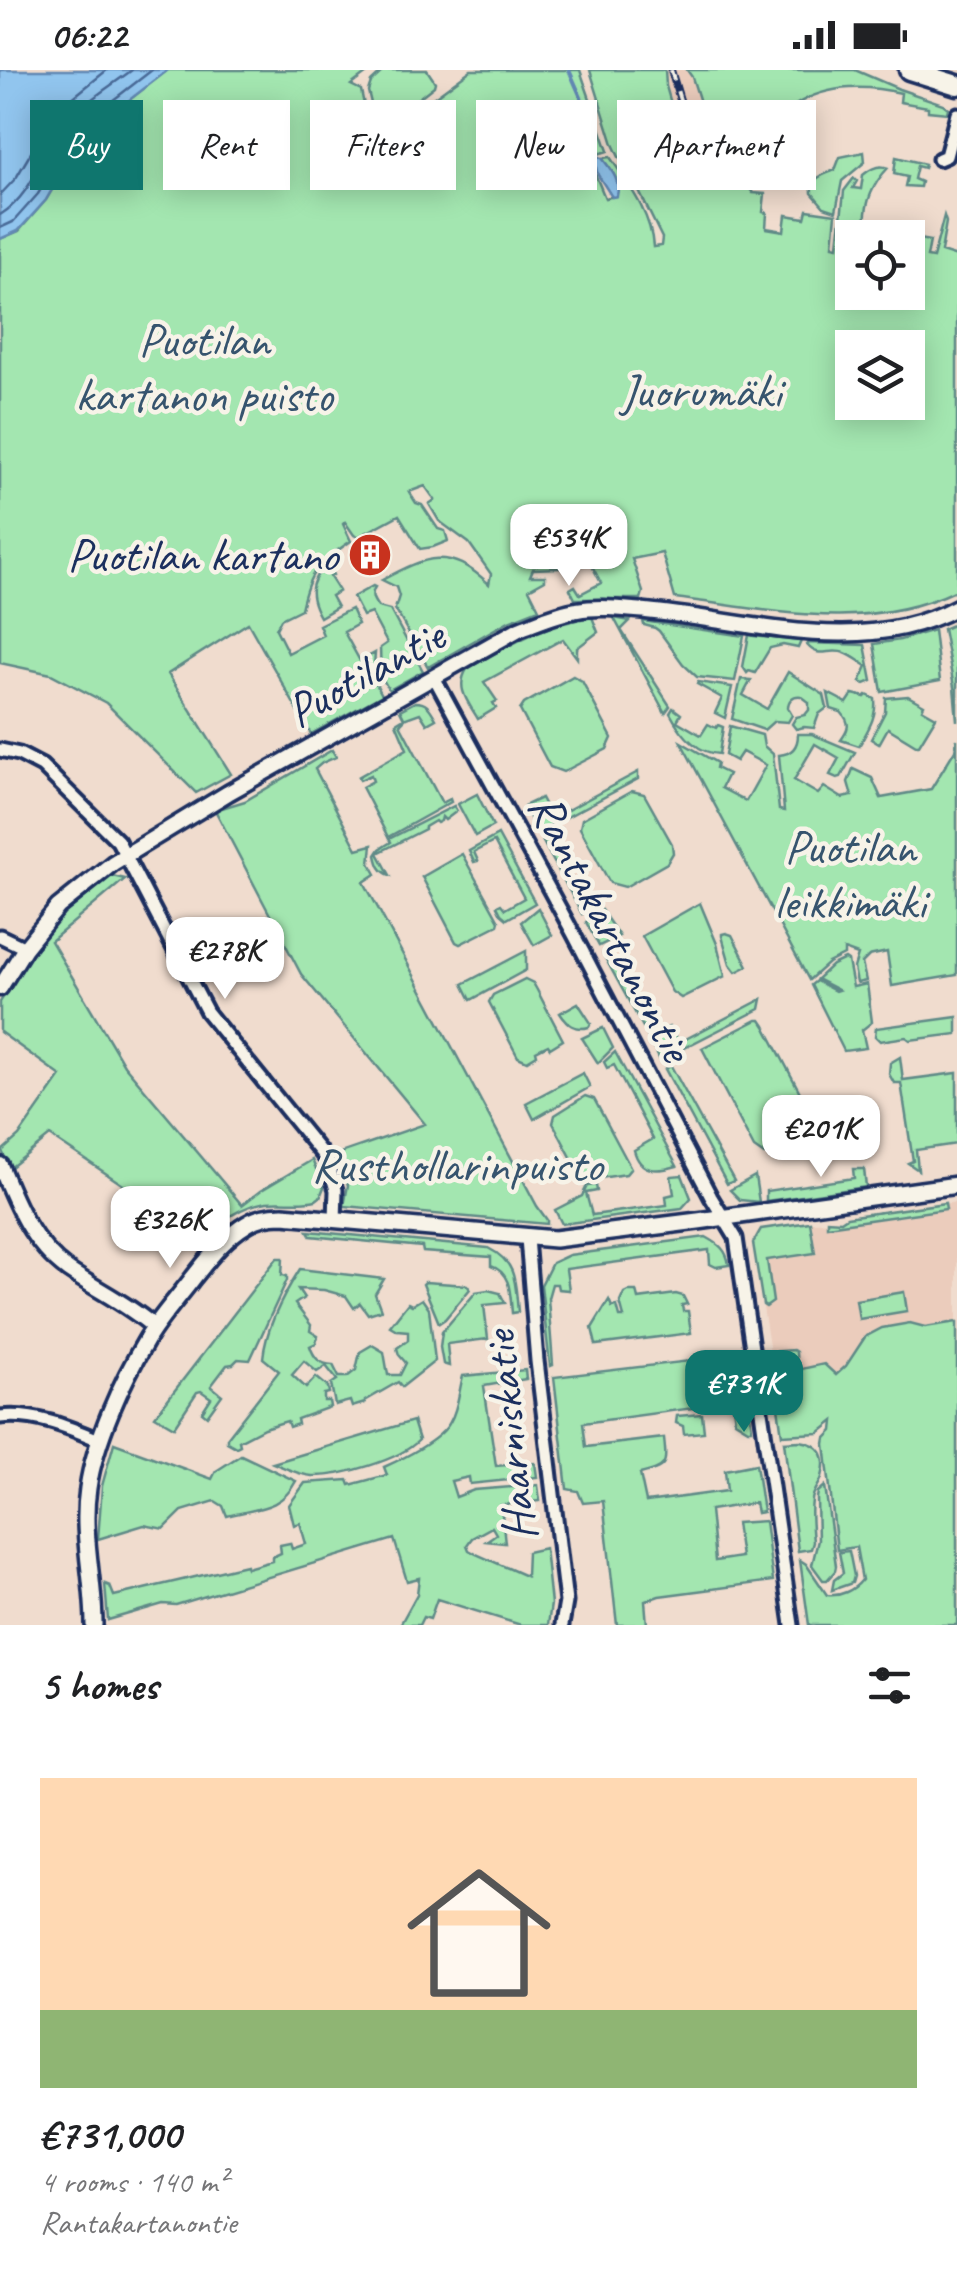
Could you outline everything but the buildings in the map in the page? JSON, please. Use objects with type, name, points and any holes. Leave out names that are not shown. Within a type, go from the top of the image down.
[{"type":"main road","points":[[909,70],[957,85]]},
{"type":"main road","points":[[94,1625],[84,1529],[88,1486],[100,1440],[138,1354],[154,1328],[210,1257],[247,1224],[270,1216],[527,1238],[568,1238],[957,1184]]},
{"type":"street","points":[[943,158],[957,114]]},
{"type":"street","name":"Puotilantie","points":[[0,988],[58,907],[126,854],[518,629],[575,610],[631,610],[805,632],[869,633],[909,626],[957,607]]},
{"type":"street","name":"Rantakartanontie","points":[[434,678],[736,1238],[792,1625]]},
{"type":"street","points":[[0,750],[19,754],[42,766],[118,841],[207,1012],[327,1160],[336,1190],[334,1220]]},
{"type":"street","points":[[0,936],[25,948]]},
{"type":"street","points":[[0,1165],[26,1223],[49,1254],[69,1271],[132,1308],[154,1328]]},
{"type":"street","name":"Haarniskatie","points":[[527,1238],[537,1360],[566,1602],[562,1625]]},
{"type":"street","points":[[0,1417],[38,1418],[100,1440]]},
{"type":"shaded area","points":[[665,70],[687,70],[700,100],[671,100]]},
{"type":"shaded area","points":[[957,1202],[957,1322],[925,1327],[910,1323],[865,1337],[816,1407],[771,1359],[753,1243],[757,1232]]},
{"type":"green space","points":[[168,70],[371,70],[351,85],[361,90],[363,100],[310,100],[310,190],[456,190],[456,100],[430,100],[471,70],[580,70],[590,100],[476,100],[476,190],[597,190],[597,179],[605,198],[616,196],[617,190],[632,190],[643,211],[653,247],[661,246],[662,238],[638,190],[751,190],[765,194],[766,228],[784,231],[786,215],[805,218],[807,210],[836,214],[835,310],[925,310],[925,240],[930,241],[927,257],[933,258],[944,216],[941,252],[957,257],[957,590],[888,612],[853,615],[747,608],[675,598],[662,553],[632,559],[643,592],[641,599],[575,599],[570,589],[575,586],[580,594],[601,583],[589,560],[613,557],[610,550],[586,554],[559,568],[533,569],[530,576],[545,576],[545,580],[529,589],[539,609],[509,621],[428,667],[395,609],[399,596],[396,587],[382,580],[412,565],[437,559],[461,564],[489,584],[491,574],[469,543],[439,521],[429,504],[435,500],[425,486],[409,492],[438,529],[445,531],[448,541],[420,549],[399,515],[358,537],[345,522],[351,541],[317,568],[301,609],[281,619],[276,629],[288,653],[323,635],[319,625],[351,609],[358,624],[344,632],[360,661],[375,653],[373,678],[382,695],[311,734],[248,623],[168,674],[231,774],[196,793],[106,703],[51,674],[0,663],[0,239],[19,231],[52,190],[143,190],[143,100],[129,100]]},
{"type":"green space","points":[[384,70],[427,70],[435,82],[416,100],[370,100],[371,82]]},
{"type":"green space","points":[[590,70],[665,70],[670,100],[617,100],[617,153]]},
{"type":"green space","points":[[687,70],[855,70],[948,108],[947,113],[928,111],[928,107],[900,102],[901,93],[873,88],[823,93],[804,100],[699,100]]},
{"type":"green space","points":[[597,119],[608,151],[597,154]]},
{"type":"green space","points":[[864,152],[865,162],[842,181],[836,211],[824,207],[812,190],[816,190],[816,179],[835,170],[840,157]]},
{"type":"green space","points":[[610,157],[617,167],[617,185],[602,158]]},
{"type":"green space","points":[[896,157],[925,164],[924,168],[917,166],[914,179],[921,182],[920,187],[905,186],[907,177],[894,174]]},
{"type":"green space","points":[[878,167],[888,168],[876,183],[866,218],[841,220],[844,191],[854,178],[857,181],[853,188],[861,189],[863,175]]},
{"type":"green space","points":[[333,558],[336,563],[329,567],[333,575],[330,577],[339,591],[331,596],[337,607],[320,617],[313,585]]},
{"type":"green space","points":[[373,586],[375,602],[390,610],[423,671],[389,690],[381,676],[380,648],[387,643],[371,613],[363,616],[353,597]]},
{"type":"green space","points":[[592,617],[598,632],[577,648],[577,658],[563,639],[484,682],[497,701],[493,703],[496,708],[478,719],[463,689],[467,669],[541,630]]},
{"type":"green space","points":[[614,618],[630,621],[621,630],[670,706],[665,713]]},
{"type":"green space","points":[[643,621],[744,636],[735,681],[697,677],[659,631]]},
{"type":"green space","points":[[957,623],[957,721],[943,629]]},
{"type":"green space","points":[[934,630],[940,681],[882,692],[874,644]]},
{"type":"green space","points":[[749,635],[801,641],[798,648],[770,648],[755,673],[747,673],[743,667]]},
{"type":"green space","points":[[809,643],[865,645],[872,681],[860,682],[867,666],[854,657],[839,652],[816,652]]},
{"type":"green space","points":[[788,672],[824,695],[827,708],[819,714],[814,728],[796,729],[792,724],[809,710],[809,702],[801,696],[793,697],[789,703],[792,715],[788,722],[774,721],[764,730],[732,719],[741,679],[751,680],[743,695],[767,709]]},
{"type":"green space","points":[[573,676],[582,681],[612,738],[607,749],[563,772],[550,767],[520,710]]},
{"type":"green space","points":[[698,682],[732,687],[725,718],[715,713],[722,698]]},
{"type":"green space","points":[[828,693],[847,703],[853,694],[875,699],[873,718],[859,746],[841,740],[848,723],[841,712],[831,709]]},
{"type":"green space","points":[[908,696],[936,717],[919,745],[888,728],[879,744],[871,739],[885,712],[886,698]]},
{"type":"green space","points":[[415,702],[426,705],[436,719],[427,724],[420,713],[400,724],[442,803],[450,799],[451,802],[388,837],[362,787],[373,781],[371,775],[360,780],[358,777],[407,749],[396,723],[404,718],[400,710]]},
{"type":"green space","points":[[673,708],[681,714],[677,721],[701,735],[708,724],[723,727],[719,754],[703,750],[690,740],[670,713]]},
{"type":"green space","name":"Puotilan leikkimäki","points":[[730,726],[762,735],[764,746],[773,754],[779,810],[784,811],[779,755],[793,749],[798,734],[812,734],[855,752],[837,778],[830,775],[839,758],[815,744],[794,780],[818,794],[824,787],[842,798],[852,796],[848,782],[853,769],[872,778],[881,798],[931,789],[955,750],[957,739],[957,975],[892,986],[887,952],[869,956],[862,963],[866,981],[857,983],[854,968],[858,955],[844,950],[844,955],[809,980],[681,742],[717,763],[716,768],[728,774],[721,788],[746,801],[766,765],[742,752],[736,761],[725,755]]},
{"type":"green space","name":"Rusthollarinpuisto","points":[[332,750],[336,757],[315,769],[357,849],[372,845],[370,863],[376,874],[364,882],[547,1224],[344,1206],[348,1185],[332,1156],[425,1124],[301,974],[215,810],[245,801]]},
{"type":"green space","points":[[638,772],[638,779],[563,819],[556,818],[550,808],[558,815]]},
{"type":"green space","points":[[632,791],[644,794],[672,844],[673,853],[667,863],[625,887],[610,883],[580,828],[582,819]]},
{"type":"green space","points":[[477,794],[493,826],[475,836],[458,804]]},
{"type":"green space","points":[[541,798],[553,821],[538,833],[524,806]]},
{"type":"green space","points":[[454,806],[457,811],[445,820],[442,817],[378,853],[390,875],[382,870],[376,855],[380,849],[391,842],[389,839]]},
{"type":"green space","points":[[561,829],[563,834],[551,841],[589,910],[582,914],[542,840]]},
{"type":"green space","points":[[498,835],[535,903],[507,919],[497,906],[501,904],[505,909],[524,898],[494,842],[474,852],[478,861],[474,862],[469,851]]},
{"type":"green space","points":[[462,854],[499,921],[460,944],[422,877]]},
{"type":"green space","points":[[112,876],[125,879],[51,941],[124,1065],[242,1205],[312,1160],[324,1187],[316,1200],[267,1202],[248,1207],[225,1220],[204,1239],[50,1136],[10,1168],[2,1151],[19,1136],[61,1076],[0,1032],[0,1002],[46,932]]},
{"type":"green space","points":[[700,903],[725,976],[681,998],[672,992],[642,936]]},
{"type":"green space","points":[[538,908],[552,935],[534,945],[521,922]]},
{"type":"green space","points":[[601,910],[619,936],[599,946],[586,922]]},
{"type":"green space","points":[[732,935],[748,966],[736,972],[722,936]]},
{"type":"green space","points":[[610,950],[649,1023],[643,1027],[603,954]]},
{"type":"green space","points":[[526,951],[526,970],[471,1000],[463,984]]},
{"type":"green space","points":[[845,959],[853,987],[867,984],[872,1022],[862,1030],[866,1048],[844,1051],[811,985],[816,981],[838,990],[817,979]]},
{"type":"green space","points":[[525,979],[533,983],[563,1040],[536,1051],[537,1055],[527,1061],[518,1057],[489,1002],[493,995]]},
{"type":"green space","points":[[762,999],[760,1009],[660,1060],[648,1037],[669,1027],[680,1042]]},
{"type":"green space","points":[[578,1003],[591,1023],[589,1027],[572,1026],[560,1013]]},
{"type":"green space","points":[[957,1017],[957,1034],[880,1041],[875,1036],[876,1028]]},
{"type":"green space","points":[[757,1020],[765,1026],[824,1144],[764,1155],[754,1148],[702,1048]]},
{"type":"green space","points":[[603,1028],[613,1048],[598,1063],[582,1038]]},
{"type":"green space","points":[[615,1052],[677,1166],[650,1169],[637,1158],[634,1150],[653,1139],[614,1065],[607,1068],[604,1062]]},
{"type":"green space","points":[[900,1057],[903,1080],[957,1073],[957,1144],[916,1150],[918,1170],[908,1163],[913,1161],[901,1083],[894,1083],[889,1074],[890,1063]]},
{"type":"green space","points":[[671,1066],[734,1181],[727,1184],[665,1069]]},
{"type":"green space","points":[[583,1073],[590,1087],[534,1119],[526,1103]]},
{"type":"green space","points":[[585,1096],[594,1099],[631,1168],[626,1174],[594,1179],[579,1172],[553,1123],[555,1115]]},
{"type":"green space","points":[[853,1169],[864,1169],[866,1187],[766,1201],[766,1191],[854,1178]]},
{"type":"green space","points":[[682,1175],[691,1198],[682,1208],[562,1224],[555,1210],[582,1196],[587,1186],[596,1185],[597,1191],[586,1193],[592,1215],[667,1205],[666,1196],[674,1194],[671,1176]]},
{"type":"green space","points":[[755,1176],[759,1202],[740,1200],[730,1190]]},
{"type":"green space","points":[[945,1203],[946,1209],[827,1226],[827,1220]]},
{"type":"green space","points":[[810,1222],[815,1253],[767,1260],[773,1302],[766,1307],[753,1243],[761,1229]]},
{"type":"green space","points":[[308,1231],[488,1248],[510,1267],[518,1312],[512,1313],[506,1279],[491,1266],[491,1257],[423,1252],[422,1247],[311,1236]]},
{"type":"green space","points":[[706,1237],[722,1248],[729,1265],[710,1264],[709,1250],[566,1269],[569,1290],[552,1284],[548,1298],[553,1365],[550,1366],[541,1285],[552,1263],[569,1255]]},
{"type":"green space","points":[[277,1258],[283,1258],[282,1275],[287,1280],[250,1360],[238,1359],[227,1365],[211,1386],[222,1395],[207,1416],[202,1412],[211,1398],[201,1391],[174,1427],[155,1416]]},
{"type":"green space","points":[[300,1269],[384,1279],[375,1294],[381,1310],[368,1314],[360,1303],[354,1308],[346,1296],[298,1289],[304,1298],[295,1304],[311,1325],[310,1331],[318,1336],[310,1346],[315,1357],[333,1365],[339,1377],[347,1377],[356,1370],[360,1352],[372,1345],[384,1352],[388,1375],[400,1375],[406,1363],[397,1348],[408,1340],[408,1331],[390,1326],[408,1303],[412,1305],[422,1299],[429,1309],[435,1361],[402,1387],[398,1382],[352,1407],[350,1401],[335,1405],[331,1384],[337,1380],[326,1366],[317,1372],[304,1361],[292,1375],[306,1388],[316,1377],[328,1387],[324,1401],[329,1401],[330,1407],[297,1419],[298,1424],[289,1427],[287,1421],[264,1428],[239,1441],[236,1447],[227,1438],[279,1371],[263,1358],[265,1347],[277,1312]]},
{"type":"green space","points":[[425,1282],[467,1285],[470,1289],[439,1323]]},
{"type":"green space","points":[[628,1291],[636,1291],[638,1299],[683,1296],[687,1304],[682,1305],[683,1311],[688,1311],[691,1333],[596,1345],[592,1328],[609,1300],[624,1317],[620,1302]]},
{"type":"green space","points":[[476,1292],[500,1293],[505,1303],[484,1305],[488,1339],[447,1344],[449,1366],[443,1364],[442,1332]]},
{"type":"green space","points":[[904,1292],[907,1311],[859,1319],[856,1300]]},
{"type":"green space","points":[[957,1322],[957,1625],[809,1625],[800,1560],[827,1595],[846,1592],[862,1580],[856,1547],[837,1550],[825,1444],[834,1421],[819,1433],[782,1435],[770,1352],[793,1350],[797,1370],[824,1364],[836,1375],[865,1337],[882,1328]]},
{"type":"green space","points":[[741,1353],[752,1429],[735,1421],[728,1368],[696,1373],[701,1407],[583,1423],[586,1447],[664,1438],[663,1464],[640,1474],[646,1502],[727,1491],[725,1470],[756,1464],[763,1512],[757,1513],[755,1503],[710,1510],[715,1561],[741,1557],[736,1523],[765,1521],[773,1581],[659,1596],[645,1601],[647,1625],[617,1625],[603,1501],[583,1503],[578,1491],[567,1489],[554,1377]]},
{"type":"green space","points":[[525,1370],[526,1379],[484,1386],[496,1466],[535,1463],[537,1477],[470,1484],[469,1477],[451,1481],[456,1497],[474,1490],[538,1485],[540,1501],[501,1505],[505,1543],[486,1541],[496,1534],[492,1527],[467,1545],[476,1554],[526,1576],[527,1552],[545,1548],[551,1604],[548,1625],[521,1625],[437,1599],[430,1619],[423,1617],[419,1625],[400,1625],[417,1594],[419,1578],[407,1581],[394,1539],[176,1605],[163,1604],[108,1620],[105,1584],[114,1596],[246,1565],[247,1568],[272,1561],[281,1553],[280,1545],[290,1543],[292,1549],[306,1544],[300,1523],[294,1525],[289,1505],[305,1483],[348,1480],[350,1485],[387,1475],[384,1467],[445,1429],[455,1411],[463,1376]]},
{"type":"green space","points":[[702,1414],[704,1432],[684,1434],[683,1426],[676,1423],[677,1416]]},
{"type":"green space","points":[[413,1421],[419,1440],[369,1466],[312,1476],[273,1463]]},
{"type":"green space","points":[[800,1441],[818,1448],[824,1463],[812,1500],[811,1549],[798,1551],[784,1442]]},
{"type":"green space","points":[[114,1443],[212,1479],[216,1471],[241,1455],[296,1481],[283,1498],[258,1509],[227,1516],[223,1506],[215,1501],[182,1511],[164,1529],[144,1525],[98,1539],[102,1486]]},
{"type":"green space","points":[[825,1486],[836,1566],[823,1580],[812,1565],[818,1540],[817,1498]]},
{"type":"green space","points":[[849,1551],[852,1583],[832,1590],[834,1580],[843,1573],[839,1552]]},
{"type":"water","points":[[0,70],[168,70],[129,100],[30,100],[30,190],[52,190],[18,231],[0,239]]},
{"type":"water","points":[[597,158],[602,158],[614,175],[617,196],[612,197],[598,175]]},
{"type":"waterway","points":[[569,70],[583,102],[583,117],[593,135],[598,157]]},
{"type":"railway","points":[[671,70],[680,100]]},
{"type":"place","name":"Puotilan kartano","points":[[370,555]]},
{"type":"park label","name":"Puotilan kartanon puisto","points":[[204,368]]},
{"type":"park label","name":"Juorumäki","points":[[701,391]]}]
